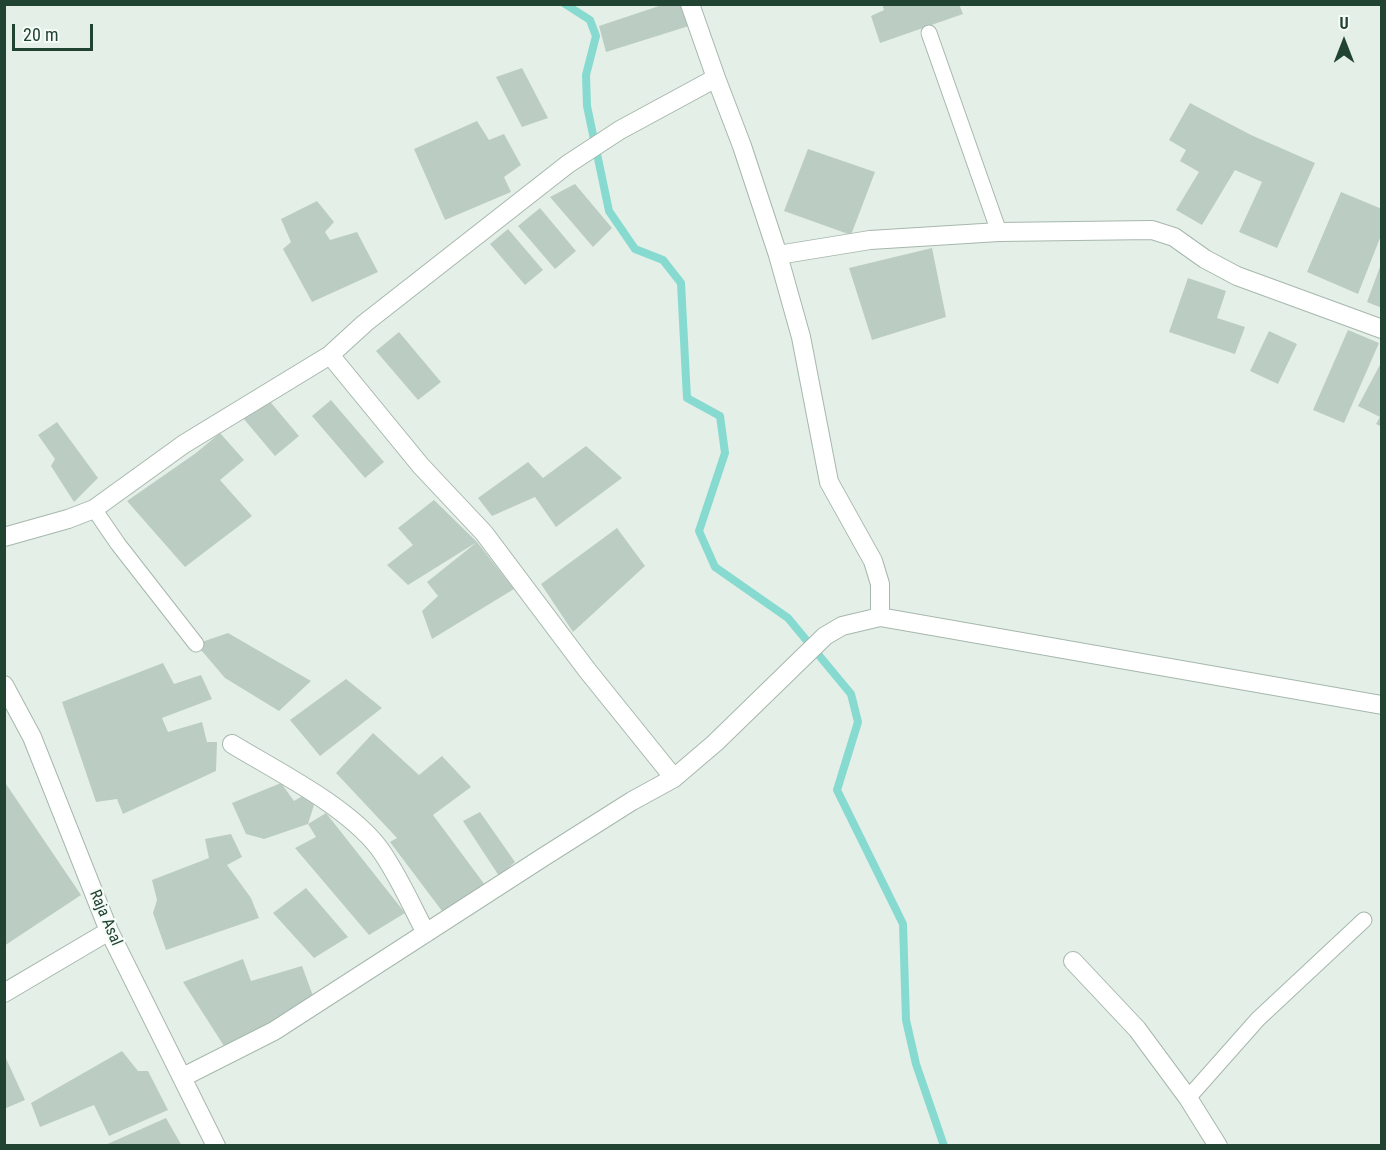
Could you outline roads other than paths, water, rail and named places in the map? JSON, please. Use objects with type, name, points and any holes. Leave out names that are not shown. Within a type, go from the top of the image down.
[{"type":"street","points":[[690,4],[742,146],[778,255],[801,337],[829,483],[873,561],[880,585],[880,617]]},
{"type":"street","points":[[4,537],[68,519],[94,509],[184,444],[330,355],[374,315],[568,164],[620,130],[716,78]]},
{"type":"street","points":[[778,255],[870,240],[999,232],[1152,230],[1174,237],[1205,259],[1237,276],[1382,329]]},
{"type":"street","points":[[330,355],[421,466],[484,533],[587,670],[674,778]]},
{"type":"street","points":[[183,1077],[274,1031],[622,807],[674,778],[715,743],[825,636],[842,626],[880,617],[1382,705]]},
{"type":"street","name":"Raja Asal","points":[[4,685],[32,737],[109,931],[216,1146]]},
{"type":"street","points":[[232,744],[343,813],[365,834],[388,862],[426,933]]},
{"type":"street","points":[[4,993],[109,931]]},
{"type":"street","points":[[1073,961],[1137,1029],[1188,1098],[1218,1146]]},
{"type":"lane","points":[[929,33],[999,232]]},
{"type":"lane","points":[[94,509],[118,544],[196,644]]},
{"type":"lane","points":[[1188,1098],[1258,1019],[1364,920]]},
{"type":"waterway","points":[[565,4],[590,20],[596,36],[586,75],[587,106],[609,211],[635,249],[663,260],[681,283],[687,398],[720,416],[725,453],[699,531],[715,567],[788,618],[851,694],[858,722],[837,790],[903,924],[906,1020],[916,1064],[944,1146]]}]
